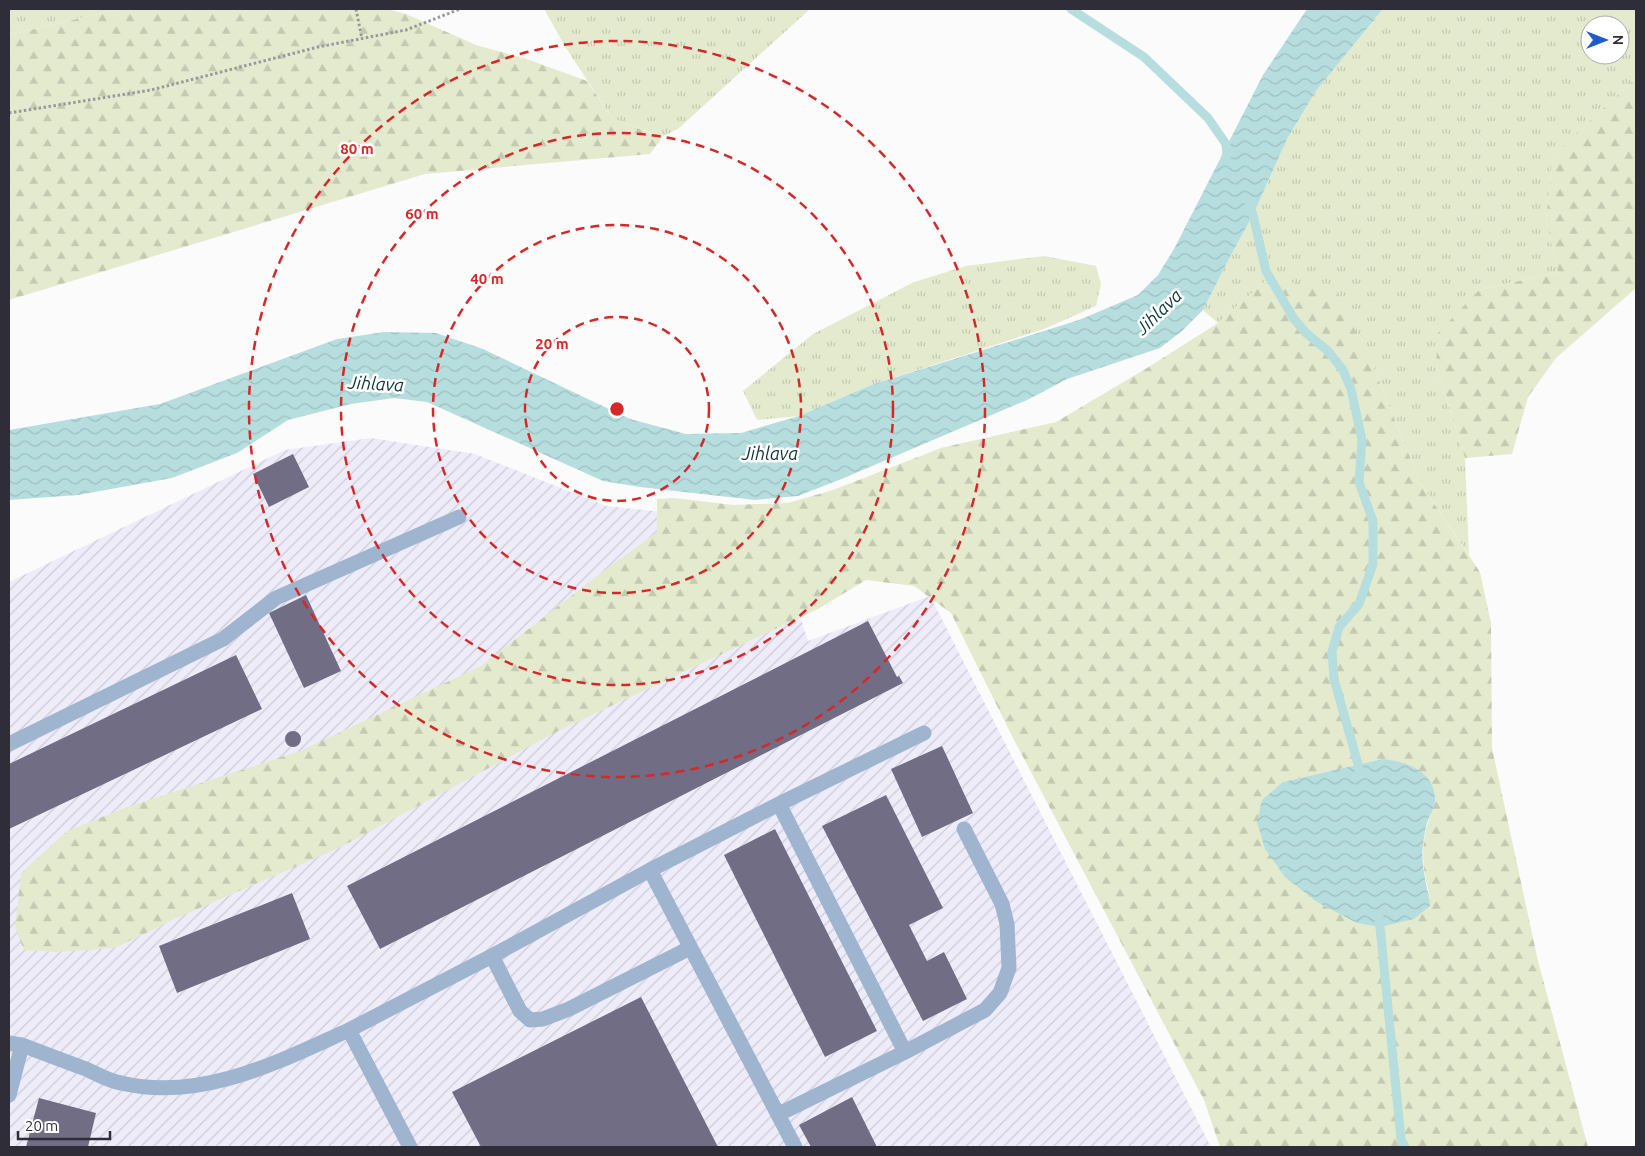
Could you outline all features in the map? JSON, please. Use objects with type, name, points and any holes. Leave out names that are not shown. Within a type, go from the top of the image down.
[{"type":"lane","points":[[9,744],[223,639],[276,598],[459,517]]},
{"type":"lane","points":[[9,1095],[15,1044],[120,1083],[148,1088],[172,1088],[223,1081],[274,1064],[349,1030],[492,956],[650,870],[924,733]]},
{"type":"lane","points":[[779,804],[905,1052]]},
{"type":"lane","points":[[779,1114],[985,1010],[1000,993],[1009,968],[1007,924],[1002,904],[964,828]]},
{"type":"lane","points":[[650,870],[795,1147]]},
{"type":"lane","points":[[492,956],[520,1011],[530,1020],[543,1019],[570,1009],[690,948]]},
{"type":"lane","points":[[349,1030],[410,1147]]},
{"type":"path","points":[[356,9],[362,38]]},
{"type":"path","points":[[9,113],[151,90],[318,47],[406,30],[460,9]]},
{"type":"shaded area","points":[[371,438],[475,454],[606,506],[769,523],[808,641],[930,596],[1211,1147],[9,1147],[9,582],[285,450]]},
{"type":"green space","points":[[9,9],[119,9],[9,35]]},
{"type":"green space","points":[[119,9],[387,9],[406,14],[476,45],[524,58],[587,81],[612,118],[660,137],[664,135],[650,154],[425,174],[9,300],[9,35]]},
{"type":"green space","points":[[544,9],[810,9],[678,129],[661,137],[612,118],[566,48]]},
{"type":"green space","points":[[1383,9],[1636,9],[1636,78],[1553,156],[1546,219],[1558,272],[1479,290],[1436,365],[1465,458],[1469,555],[1421,484],[1373,366],[1268,279],[1218,323],[1203,310],[1253,215],[1287,139],[1316,91]]},
{"type":"green space","points":[[1636,78],[1636,288],[1556,358],[1528,397],[1512,454],[1465,458],[1436,365],[1438,333],[1479,290],[1558,272],[1546,219],[1553,155]]},
{"type":"green space","points":[[1044,256],[1096,266],[1101,284],[1096,306],[1044,329],[871,385],[799,416],[757,420],[743,391],[813,334],[914,282],[966,266]]},
{"type":"green space","points":[[1268,279],[1334,289],[1373,366],[1421,484],[1480,572],[1491,623],[1492,748],[1538,961],[1588,1147],[1220,1147],[1204,1100],[1012,736],[951,613],[914,586],[866,580],[818,609],[560,730],[341,847],[177,918],[115,948],[56,952],[24,950],[15,928],[21,873],[67,831],[127,807],[300,751],[481,666],[657,532],[657,499],[674,498],[733,505],[788,503],[833,490],[941,448],[1056,422],[1218,323]],"holes":[[[1382,759],[1435,802],[1427,825],[1423,847],[1424,869],[1429,892],[1283,782]]]},
{"type":"water","name":"Jihlava","points":[[1307,9],[1383,9],[1316,91],[1287,139],[1253,215],[1203,310],[1182,331],[1160,348],[1067,379],[1027,400],[798,496],[755,500],[603,481],[427,402],[394,398],[351,404],[288,420],[237,453],[172,478],[78,495],[9,500],[9,430],[160,404],[337,339],[384,332],[436,333],[483,349],[630,419],[686,434],[741,433],[799,416],[871,385],[1079,320],[1138,295],[1158,275],[1174,249],[1263,75]]},
{"type":"water","points":[[1382,759],[1401,762],[1425,775],[1431,782],[1435,801],[1426,826],[1422,853],[1430,906],[1414,919],[1380,927],[1357,923],[1317,902],[1285,877],[1265,849],[1257,822],[1262,800],[1283,782]]},
{"type":"building","points":[[293,454],[309,487],[269,507],[253,474]]},
{"type":"building","points":[[306,595],[341,671],[304,688],[269,613]]},
{"type":"building","points":[[868,621],[897,677],[899,676],[903,683],[380,949],[347,886]]},
{"type":"building","points":[[236,655],[262,709],[9,829],[9,764]]},
{"type":"building","points":[[290,731],[296,731],[301,736],[299,745],[290,747],[285,742],[285,736]]},
{"type":"building","points":[[942,746],[973,813],[922,837],[891,769]]},
{"type":"building","points":[[886,795],[943,908],[909,925],[927,961],[944,952],[967,999],[923,1021],[822,826]]},
{"type":"building","points":[[775,829],[877,1031],[825,1057],[724,855]]},
{"type":"building","points":[[292,893],[310,939],[177,993],[159,946]]},
{"type":"building","points":[[641,997],[718,1147],[481,1147],[452,1092]]},
{"type":"building","points":[[852,1097],[877,1147],[811,1147],[799,1125]]},
{"type":"building","points":[[39,1098],[96,1113],[88,1147],[26,1147]]},
{"type":"waterway","points":[[1071,9],[1144,57],[1208,118],[1226,144],[1227,156]]},
{"type":"waterway","points":[[1249,205],[1266,271],[1294,319],[1306,333],[1328,351],[1343,370],[1351,389],[1362,440],[1359,482],[1373,521],[1373,564],[1359,604],[1339,627],[1332,652],[1334,679],[1360,775]]},
{"type":"waterway","points":[[1379,917],[1401,1139],[1405,1147]]}]
